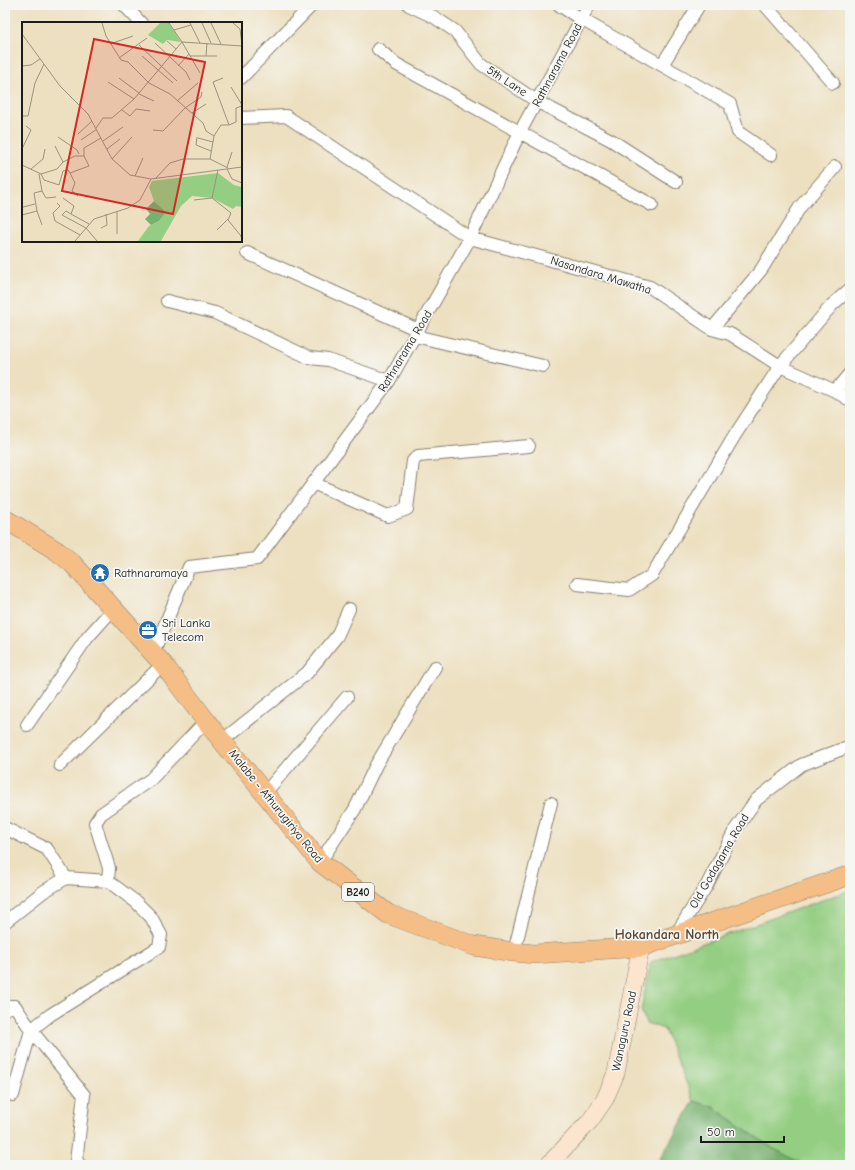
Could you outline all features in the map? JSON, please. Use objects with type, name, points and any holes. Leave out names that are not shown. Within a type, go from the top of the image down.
[{"type":"main road","name":"Malabe - Athurugiriya Road","points":[[5,519],[56,551],[72,563],[158,658],[206,721],[223,740],[320,862],[388,914],[474,946],[514,952],[534,954],[641,946],[850,874]]},
{"type":"street","points":[[242,77],[312,5]]},
{"type":"street","name":"5th Lane","points":[[409,5],[434,17],[455,31],[481,64],[538,102],[611,140],[676,182]]},
{"type":"street","points":[[559,5],[730,104],[738,132],[771,155]]},
{"type":"street","name":"Rathnarama Road","points":[[158,658],[189,567],[257,559],[390,381],[470,238],[520,132],[538,102],[589,5]]},
{"type":"street","points":[[662,65],[699,5]]},
{"type":"street","points":[[765,5],[833,83]]},
{"type":"street","points":[[129,6],[140,22]]},
{"type":"street","points":[[378,49],[396,64],[652,205]]},
{"type":"street","name":"Nasandara Mawatha","points":[[242,118],[286,116],[470,238],[650,287],[712,329],[730,334],[780,366],[835,391],[850,400]]},
{"type":"street","points":[[712,329],[761,270],[800,207],[835,167]]},
{"type":"street","points":[[247,253],[416,333],[543,366]]},
{"type":"street","points":[[577,584],[629,590],[652,575],[734,435],[780,366],[832,304],[850,289]]},
{"type":"street","points":[[167,300],[215,313],[310,358],[328,360],[390,381]]},
{"type":"street","points":[[835,391],[850,373]]},
{"type":"street","points":[[313,483],[388,516],[407,509],[413,460],[418,456],[529,446]]},
{"type":"street","points":[[28,725],[86,638],[113,609]]},
{"type":"street","points":[[223,740],[307,673],[337,636],[349,609]]},
{"type":"street","points":[[60,765],[158,658]]},
{"type":"street","points":[[320,862],[355,809],[376,765],[435,667]]},
{"type":"street","points":[[265,793],[347,697]]},
{"type":"street","points":[[108,881],[109,868],[95,823],[101,814],[151,779],[206,721]]},
{"type":"street","name":"Old Godagama Road","points":[[676,934],[707,885],[735,830],[756,800],[801,765],[850,746]]},
{"type":"street","points":[[514,952],[551,803]]},
{"type":"street","points":[[5,828],[47,849],[66,878]]},
{"type":"street","points":[[5,922],[43,892],[66,878],[108,881],[136,902],[151,918],[161,935],[159,947],[50,1015],[31,1030],[13,1095]]},
{"type":"street","name":"Wanaguru Road","points":[[548,1165],[590,1121],[605,1099],[616,1073],[641,946]]},
{"type":"street","points":[[5,1009],[10,1006],[15,1006],[31,1030],[84,1095],[76,1161],[80,1165]]},
{"type":"green space","points":[[850,890],[850,1165],[800,1165],[800,1163],[772,1148],[713,1107],[694,1101],[664,1029],[646,1023],[641,1010],[651,962]]},
{"type":"green space","points":[[694,1101],[713,1107],[772,1148],[801,1163],[800,1165],[656,1165]]},
{"type":"place","name":"Rathnaramaya","points":[[100,573]]},
{"type":"place","name":"Sri Lanka Telecom","points":[[148,630]]},
{"type":"district","name":"Hokandara North","points":[[667,934]]}]
